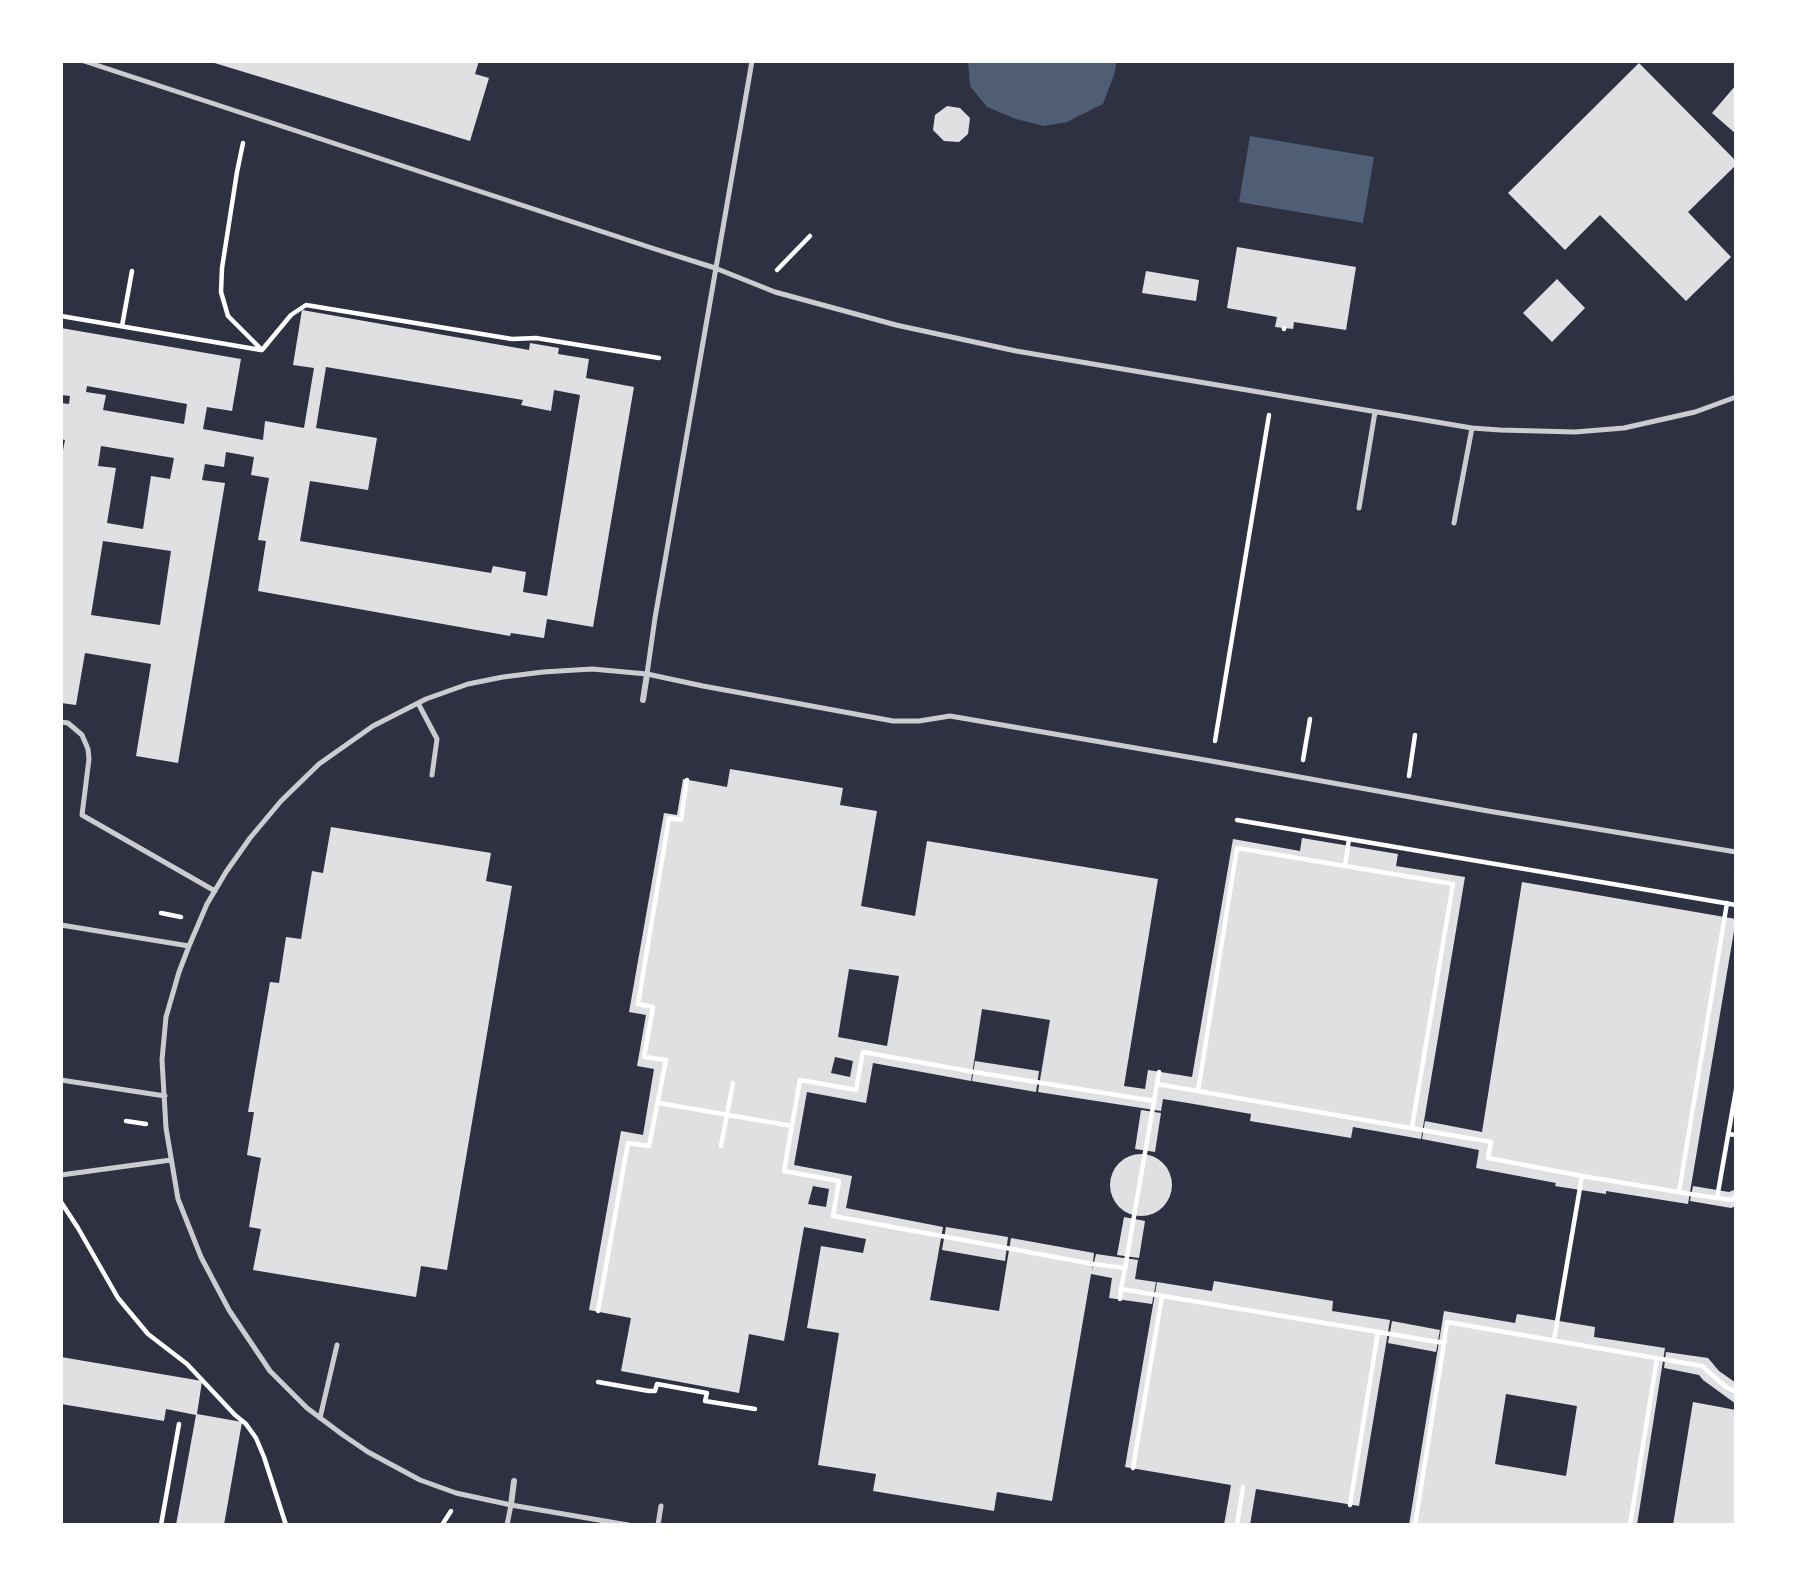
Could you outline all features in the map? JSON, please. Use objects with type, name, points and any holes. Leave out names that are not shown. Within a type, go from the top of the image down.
[{"type":"street","points":[[642,700],[647,674]]},
{"type":"street","points":[[510,1505],[514,1481]]},
{"type":"lane","points":[[85,61],[715,268],[761,286],[896,325],[1016,351],[1472,428],[1537,432],[1624,428],[1695,412],[1736,397]]},
{"type":"lane","points":[[647,674],[752,61]]},
{"type":"lane","points":[[1359,508],[1375,412]]},
{"type":"lane","points":[[1454,523],[1472,428]]},
{"type":"lane","points":[[628,1525],[456,1493],[420,1480],[368,1452],[320,1418],[270,1371],[229,1310],[201,1257],[178,1199],[166,1128],[162,1060],[166,1017],[189,946],[215,891],[250,838],[281,801],[319,764],[373,726],[426,699],[468,684],[503,677],[592,669],[647,674],[893,720],[919,721],[950,716],[1736,852]]},
{"type":"lane","points":[[418,704],[437,739],[432,775]]},
{"type":"lane","points":[[61,722],[68,723],[82,735],[88,749],[82,815],[215,891]]},
{"type":"lane","points":[[61,926],[189,946]]},
{"type":"lane","points":[[61,1080],[165,1096]]},
{"type":"lane","points":[[61,1175],[171,1160]]},
{"type":"lane","points":[[320,1418],[337,1345]]},
{"type":"lane","points":[[507,1525],[510,1505]]},
{"type":"lane","points":[[658,1525],[661,1506]]},
{"type":"path","points":[[243,143],[222,268],[221,292],[228,316],[262,350]]},
{"type":"path","points":[[761,286],[810,236]]},
{"type":"path","points":[[122,326],[132,271]]},
{"type":"path","points":[[262,350],[291,315],[306,305],[512,339],[536,338],[659,358]]},
{"type":"path","points":[[61,316],[262,350]]},
{"type":"path","points":[[1211,761],[1273,394]]},
{"type":"path","points":[[1301,778],[1310,719]]},
{"type":"path","points":[[1406,796],[1415,735]]},
{"type":"path","points":[[598,1311],[628,1143],[649,1146],[666,1060],[644,1057],[653,1007],[638,1004],[669,818],[681,820],[687,780]]},
{"type":"path","points":[[1237,820],[1736,905]]},
{"type":"path","points":[[1345,866],[1349,839]]},
{"type":"path","points":[[1198,1091],[1237,848],[1453,884],[1412,1128]]},
{"type":"path","points":[[1679,1192],[1727,903]]},
{"type":"path","points":[[1125,1268],[834,1216],[839,1181],[784,1171],[800,1080],[856,1090],[863,1052],[1154,1101]]},
{"type":"path","points":[[1120,1299],[1159,1072]]},
{"type":"path","points":[[721,1146],[733,1083]]},
{"type":"path","points":[[1157,1084],[1491,1142],[1488,1158],[1717,1198],[1731,1200],[1736,1197]]},
{"type":"path","points":[[1717,1198],[1736,1090]]},
{"type":"path","points":[[658,1103],[792,1126]]},
{"type":"path","points":[[1728,1134],[1736,1135]]},
{"type":"path","points":[[1554,1340],[1582,1176]]},
{"type":"path","points":[[61,1202],[118,1298],[148,1334],[187,1364],[246,1424],[256,1438],[286,1525]]},
{"type":"path","points":[[1121,1289],[1444,1343]]},
{"type":"path","points":[[1133,1468],[1162,1296]]},
{"type":"path","points":[[1415,1525],[1447,1322],[1702,1366],[1726,1387],[1736,1392]]},
{"type":"path","points":[[1350,1505],[1378,1332]]},
{"type":"path","points":[[1630,1525],[1657,1359]]},
{"type":"path","points":[[598,1382],[649,1391],[656,1391],[657,1384],[707,1392],[705,1401],[755,1409]]},
{"type":"path","points":[[162,1525],[179,1424]]},
{"type":"path","points":[[1237,1525],[1243,1487]]},
{"type":"water","points":[[968,61],[1117,61],[1103,104],[1067,122],[1044,126],[1016,119],[987,107],[970,86]]},
{"type":"water","points":[[1250,136],[1374,157],[1363,223],[1239,202]]},
{"type":"building","points":[[208,61],[479,61],[475,74],[489,78],[470,141]]},
{"type":"building","points":[[1639,63],[1736,161],[1736,165],[1688,212],[1731,257],[1686,301],[1600,215],[1565,250],[1508,193]]},
{"type":"building","points":[[1736,85],[1736,134],[1712,113]]},
{"type":"building","points":[[947,106],[960,108],[970,118],[968,134],[959,142],[944,141],[933,130],[935,115]]},
{"type":"building","points":[[1237,247],[1356,267],[1346,330],[1294,322],[1293,329],[1275,327],[1277,317],[1227,308]]},
{"type":"building","points":[[1146,271],[1199,280],[1196,301],[1142,293]]},
{"type":"building","points":[[1557,279],[1585,308],[1552,342],[1523,313]]},
{"type":"building","points":[[302,310],[529,350],[530,343],[559,348],[558,354],[589,359],[586,378],[634,387],[593,627],[547,619],[544,638],[511,633],[510,636],[258,591],[266,541],[258,540],[269,478],[251,475],[254,457],[226,452],[224,467],[205,464],[202,480],[225,483],[178,763],[136,756],[151,664],[85,653],[76,705],[61,703],[61,460],[65,440],[61,439],[61,403],[69,404],[70,396],[61,395],[61,328],[241,359],[232,411],[207,407],[203,429],[263,440],[265,421],[304,428],[314,368],[293,365]],"holes":[[[326,367],[523,400],[521,405],[551,411],[554,390],[580,395],[547,596],[523,592],[526,572],[493,566],[491,573],[300,541],[310,481],[368,490],[377,438],[316,428]],[[87,386],[187,404],[184,424],[103,410],[106,395],[86,392]],[[101,446],[174,458],[170,479],[151,476],[143,529],[107,523],[116,468],[98,466]],[[103,541],[171,551],[160,625],[91,615]]]},
{"type":"building","points":[[730,769],[843,788],[840,805],[877,811],[861,906],[915,916],[927,841],[1158,879],[1124,1086],[1145,1089],[1148,1070],[1192,1077],[1233,839],[1300,851],[1302,838],[1398,854],[1396,866],[1465,877],[1421,1139],[1353,1127],[1351,1138],[1250,1121],[1251,1114],[1163,1099],[1161,1111],[1038,1092],[1050,1020],[982,1009],[971,1081],[873,1063],[866,1103],[807,1092],[794,1165],[852,1176],[846,1208],[943,1227],[930,1300],[999,1311],[1011,1238],[1094,1253],[1092,1271],[1096,1254],[1138,1260],[1135,1279],[1156,1282],[1152,1304],[1109,1298],[1112,1278],[1091,1274],[1052,1501],[997,1492],[994,1511],[873,1491],[876,1474],[818,1465],[839,1333],[807,1328],[821,1246],[863,1253],[866,1239],[804,1227],[784,1341],[749,1334],[739,1393],[621,1371],[631,1318],[589,1310],[621,1131],[643,1135],[654,1069],[637,1066],[646,1015],[629,1012],[664,813],[677,815],[683,779],[727,787]],"holes":[[[849,969],[899,976],[887,1046],[838,1037]],[[835,1057],[853,1061],[850,1077],[831,1073]],[[813,1186],[829,1189],[826,1207],[808,1204]]]},
{"type":"building","points":[[331,827],[491,853],[486,881],[512,886],[447,1270],[421,1266],[416,1297],[253,1270],[261,1229],[249,1227],[261,1158],[247,1155],[254,1112],[248,1112],[270,982],[279,983],[286,937],[301,939],[312,871],[323,873]]},
{"type":"building","points":[[1522,882],[1736,919],[1688,1204],[1555,1186],[1556,1183],[1476,1168],[1479,1150],[1422,1139],[1425,1121],[1482,1132]]},
{"type":"building","points":[[975,1061],[1039,1071],[1036,1092],[972,1081]]},
{"type":"building","points":[[1141,1110],[1161,1113],[1155,1152],[1135,1149]]},
{"type":"building","points":[[1141,1154],[1163,1163],[1172,1185],[1163,1207],[1141,1216],[1119,1207],[1110,1185],[1119,1163]]},
{"type":"building","points":[[1693,1186],[1729,1192],[1736,1189],[1736,1206],[1731,1208],[1690,1201]]},
{"type":"building","points":[[1124,1217],[1145,1221],[1139,1258],[1117,1255]]},
{"type":"building","points":[[946,1227],[1008,1237],[1005,1261],[942,1250]]},
{"type":"building","points":[[1214,1281],[1333,1301],[1332,1311],[1390,1320],[1359,1506],[1256,1489],[1250,1525],[1224,1525],[1231,1485],[1125,1467],[1157,1282],[1212,1291]]},
{"type":"building","points":[[1444,1311],[1515,1323],[1517,1314],[1595,1327],[1594,1337],[1665,1348],[1637,1525],[1409,1525]],"holes":[[[1506,1394],[1577,1406],[1566,1476],[1495,1464]]]},
{"type":"building","points":[[1392,1321],[1440,1330],[1436,1352],[1388,1343]]},
{"type":"building","points":[[1666,1352],[1708,1358],[1719,1371],[1736,1383],[1736,1404],[1699,1375],[1664,1368]]},
{"type":"building","points":[[61,1357],[202,1381],[197,1414],[242,1422],[224,1525],[176,1525],[196,1415],[166,1409],[164,1421],[61,1404]]},
{"type":"building","points":[[1693,1402],[1736,1410],[1736,1525],[1673,1525]]}]
